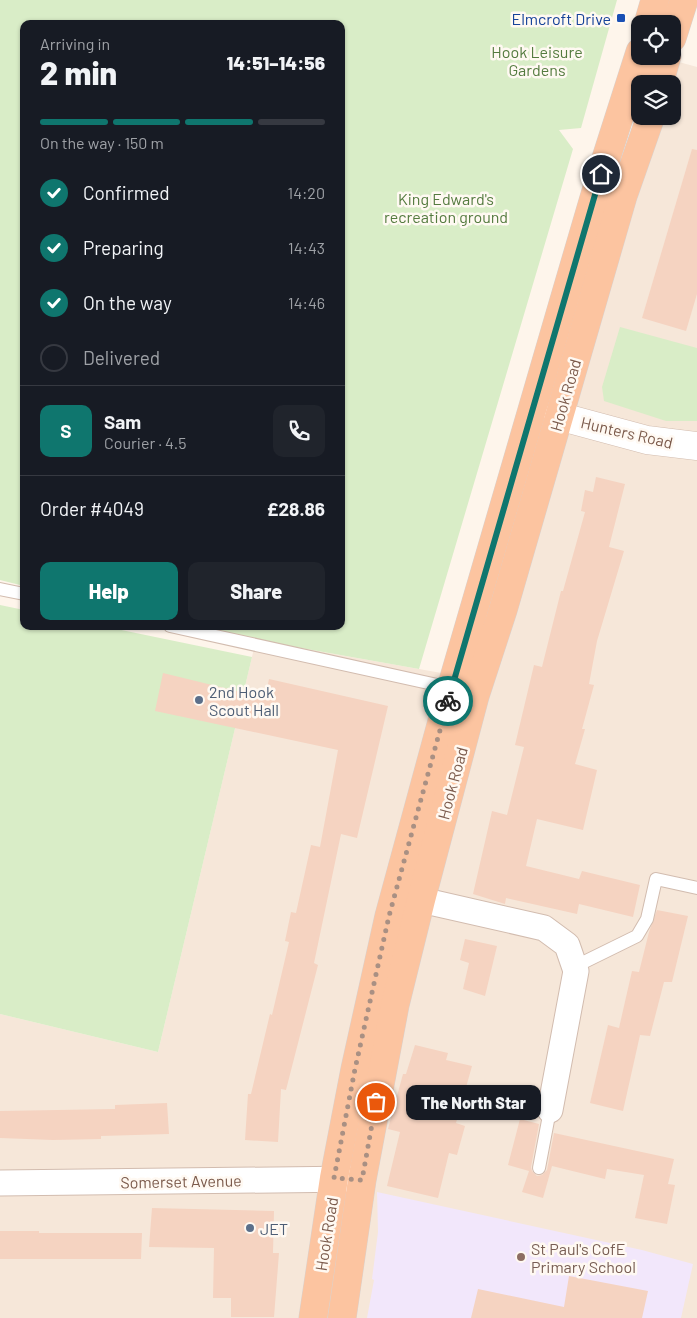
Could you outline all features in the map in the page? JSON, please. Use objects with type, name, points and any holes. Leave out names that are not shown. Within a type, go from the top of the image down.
[{"type":"highway","points":[[651,15],[655,0]]},
{"type":"highway","points":[[679,15],[684,0]]},
{"type":"highway","name":"Hook Road","points":[[313,1318],[334,1178],[355,1069],[389,916],[451,688],[601,174],[636,65]]},
{"type":"highway","name":"Hook Road","points":[[342,1318],[362,1180],[395,1005],[421,900],[475,696],[503,610],[623,196],[648,125]]},
{"type":"street","name":"Hunters Road","points":[[558,416],[647,440],[697,446]]},
{"type":"street","points":[[421,900],[544,928],[567,945],[576,971],[550,1110]]},
{"type":"street","name":"Somerset Avenue","points":[[0,1183],[334,1178],[362,1180]]},
{"type":"lane","points":[[0,589],[20,593]]},
{"type":"lane","points":[[188,630],[451,688]]},
{"type":"lane","points":[[574,967],[637,936],[647,919],[656,879],[697,888]]},
{"type":"lane","points":[[539,1168],[550,1110]]},
{"type":"shaded area","points":[[681,63],[697,67],[697,1318],[0,1318],[0,1014],[158,1052],[256,640],[492,682],[659,125],[681,125],[681,75],[675,75],[678,65],[681,65]]},
{"type":"shaded area","name":"St Paul's CofE Primary School","points":[[377,1192],[642,1250],[693,1264],[681,1318],[367,1318],[374,1280],[372,1279],[378,1232]]},
{"type":"green space","name":"King Edward's recreation ground","points":[[0,0],[617,0],[581,128],[559,130],[573,149],[419,669],[256,640],[215,630],[345,630],[345,20],[20,20],[20,585],[0,580]]},
{"type":"green space","points":[[620,327],[697,348],[697,421],[666,421],[604,401],[602,387]]},
{"type":"green space","points":[[0,605],[20,609],[20,630],[121,630],[252,657],[158,1052],[0,1014]]},
{"type":"building","points":[[692,149],[697,150],[697,294],[686,331],[642,318]]},
{"type":"building","points":[[596,477],[625,484],[609,547],[624,551],[597,641],[589,684],[594,685],[582,729],[585,729],[575,764],[597,770],[583,830],[537,819],[526,866],[579,879],[582,871],[640,885],[633,917],[579,904],[577,914],[506,898],[505,904],[473,894],[492,811],[507,815],[524,747],[515,745],[534,665],[542,667],[561,591],[563,591],[585,512],[581,511],[585,490],[593,492]]},
{"type":"building","points":[[163,673],[265,698],[269,679],[388,706],[357,838],[341,834],[314,963],[318,965],[286,1090],[281,1089],[278,1142],[245,1140],[248,1094],[251,1094],[270,1014],[272,1015],[289,942],[285,941],[291,912],[296,913],[311,845],[320,847],[338,750],[155,711]]},
{"type":"building","points":[[657,910],[688,916],[672,982],[664,982],[650,1036],[640,1035],[623,1111],[590,1103],[608,1025],[619,1028],[632,971],[639,972],[649,932]]},
{"type":"building","points":[[465,939],[497,946],[485,996],[463,989],[469,963],[460,960]]},
{"type":"building","points":[[415,1045],[448,1053],[446,1060],[472,1066],[456,1123],[465,1126],[457,1155],[449,1153],[438,1198],[387,1186],[400,1132],[388,1129],[403,1074],[406,1074]]},
{"type":"building","points":[[167,1103],[169,1134],[101,1136],[101,1139],[0,1138],[0,1111],[115,1109],[115,1105]]},
{"type":"building","points":[[520,1119],[539,1124],[531,1167],[537,1176],[542,1175],[547,1170],[554,1133],[674,1159],[668,1184],[675,1185],[667,1224],[635,1218],[644,1175],[607,1169],[605,1179],[552,1166],[543,1198],[522,1192],[529,1171],[508,1165]]},
{"type":"building","points":[[152,1208],[274,1211],[273,1253],[279,1253],[274,1317],[231,1317],[231,1298],[213,1298],[214,1248],[149,1247]]},
{"type":"building","points":[[0,1231],[142,1233],[141,1259],[0,1259]]},
{"type":"building","points":[[569,1276],[648,1291],[642,1318],[471,1318],[478,1289],[564,1307]]},
{"type":"way so far","points":[[376,1102],[362,1180],[334,1178],[355,1069],[389,916],[448,701]]},
{"type":"place","name":"Elmcroft Drive","points":[[621,18]]},
{"type":"place","name":"2nd Hook Scout Hall","points":[[199,700]]},
{"type":"place","name":"The North Star","points":[[376,1102]]},
{"type":"place","name":"JET","points":[[250,1228]]},
{"type":"place","name":"St Paul's CofE Primary School","points":[[521,1257]]},
{"type":"route","points":[[448,701],[601,174]]},
{"type":"park label","name":"Hook Leisure Gardens","points":[[537,60]]}]
